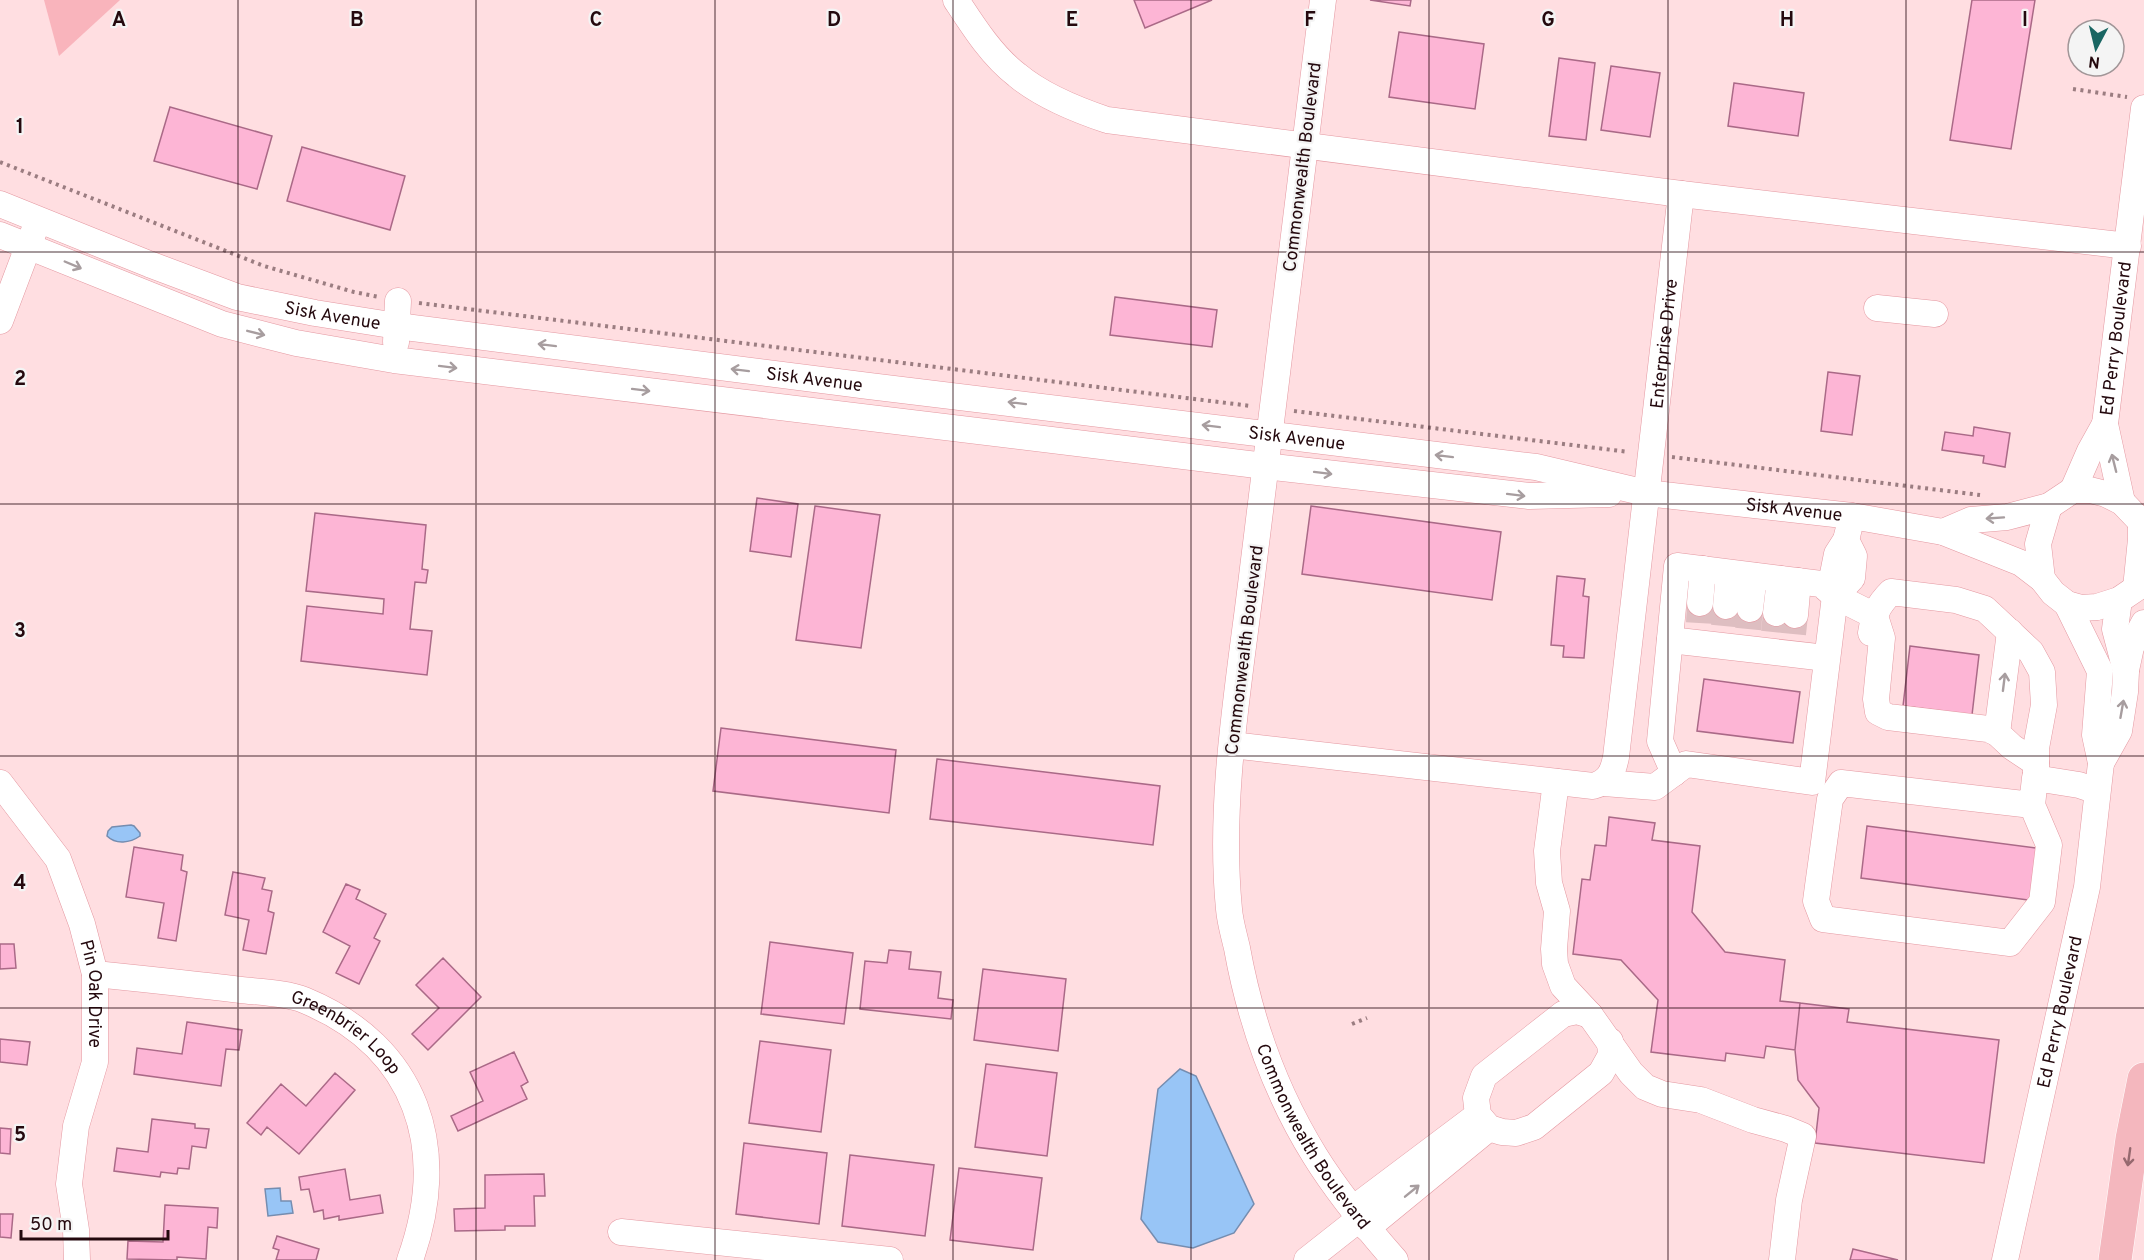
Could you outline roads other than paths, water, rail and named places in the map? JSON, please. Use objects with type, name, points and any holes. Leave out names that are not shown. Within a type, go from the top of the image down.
[{"type":"highway","points":[[2115,1260],[2132,1139],[2144,1079]]},
{"type":"street","points":[[956,0],[978,34],[1017,75],[1066,106],[1107,120],[1681,194],[2128,246]]},
{"type":"street","name":"Commonwealth Boulevard","points":[[1323,0],[1264,466],[1232,745],[1226,840],[1229,911],[1242,978],[1262,1042],[1287,1104],[1315,1157],[1360,1219],[1395,1260]]},
{"type":"street","name":"Ed Perry Boulevard","points":[[2122,502],[2105,424],[2128,246],[2136,102]]},
{"type":"street","name":"Enterprise Drive","points":[[1604,783],[1613,770],[1616,757],[1681,194]]},
{"type":"street","name":"Sisk Avenue","points":[[0,204],[237,297],[315,313],[398,313],[869,386],[1271,421],[1536,467],[1646,493],[1849,528],[1943,532],[2021,563],[2042,579],[2053,593],[2067,604]]},
{"type":"street","points":[[0,321],[38,219]]},
{"type":"street","name":"Sisk Avenue","points":[[0,235],[222,324],[394,367],[1529,496],[1646,493]]},
{"type":"street","points":[[1877,308],[1935,314]]},
{"type":"street","points":[[394,367],[398,313]]},
{"type":"street","name":"Ed Perry Boulevard","points":[[2073,490],[2105,424]]},
{"type":"street","points":[[1943,532],[1971,520],[2007,517],[2049,506],[2073,490],[2090,490],[2106,494],[2122,502],[2142,524],[2133,590],[2115,629],[2126,671]]},
{"type":"street","points":[[2042,579],[2038,544],[2049,506]]},
{"type":"street","points":[[1232,745],[1593,786],[1604,783],[1655,787],[1686,764],[1812,782],[1835,596],[1852,578],[1854,556],[1849,528]]},
{"type":"street","points":[[1710,626],[1677,566],[1821,584],[1835,596],[1875,615]]},
{"type":"street","points":[[1695,568],[1710,626]]},
{"type":"street","points":[[1674,773],[1660,741],[1710,626],[1729,573]]},
{"type":"street","points":[[1710,626],[1754,576]]},
{"type":"street","points":[[1784,633],[1789,580]]},
{"type":"street","points":[[2067,604],[2081,608],[2097,607],[2133,590]]},
{"type":"street","points":[[1997,733],[1980,742],[1895,733],[1870,725],[1861,711],[1875,615],[1880,603],[1891,592],[1956,600],[1985,609],[2031,652],[2042,672],[2044,705],[2038,737],[2032,806],[2049,845],[2042,902],[2010,943],[1823,919],[1816,901],[1830,799],[1841,783],[2032,806]]},
{"type":"street","points":[[2067,604],[2100,671],[2095,735],[2101,763]]},
{"type":"street","points":[[2101,763],[2118,731],[2126,692],[2126,671],[2131,647],[2144,622]]},
{"type":"street","points":[[1710,626],[1784,633],[1826,658]]},
{"type":"street","points":[[1997,733],[2010,632]]},
{"type":"street","points":[[1997,733],[2036,771],[2097,791]]},
{"type":"street","name":"Ed Perry Boulevard","points":[[2005,1260],[2087,887],[2101,763]]},
{"type":"street","points":[[1556,782],[1547,851],[1549,884],[1557,911],[1555,964],[1563,986],[1590,1015],[1631,1073],[1645,1086],[1662,1094],[1701,1100],[1753,1120],[1786,1128],[1803,1136],[1789,1200],[1782,1260]]},
{"type":"street","name":"Pin Oak Drive","points":[[0,783],[58,859],[82,924],[95,974],[95,1062],[76,1126],[69,1184],[76,1230],[77,1260]]},
{"type":"street","name":"Greenbrier Loop","points":[[95,974],[302,999],[361,1034],[387,1056],[405,1085],[423,1129],[427,1163],[427,1195],[418,1237],[410,1260]]},
{"type":"street","points":[[1590,1015],[1577,1011],[1563,1014],[1484,1076],[1476,1098],[1484,1121],[1502,1132],[1516,1133],[1534,1127],[1601,1073],[1611,1055],[1610,1041]]},
{"type":"street","points":[[1306,1260],[1484,1121]]},
{"type":"street","points":[[621,1232],[890,1260]]},
{"type":"water","points":[[131,825],[140,833],[140,836],[119,842],[107,836],[112,827]]},
{"type":"water","points":[[1180,1069],[1196,1076],[1254,1204],[1234,1233],[1193,1248],[1158,1242],[1141,1219],[1158,1089]]},
{"type":"water","points":[[280,1188],[281,1201],[291,1201],[293,1213],[268,1216],[265,1189]]},
{"type":"tunnel","points":[[1699,623],[1700,603]]},
{"type":"tunnel","points":[[1724,626],[1726,606]]},
{"type":"tunnel","points":[[1748,629],[1750,609]]},
{"type":"tunnel","points":[[1774,632],[1776,613]]},
{"type":"tunnel","points":[[1793,634],[1795,615]]}]
